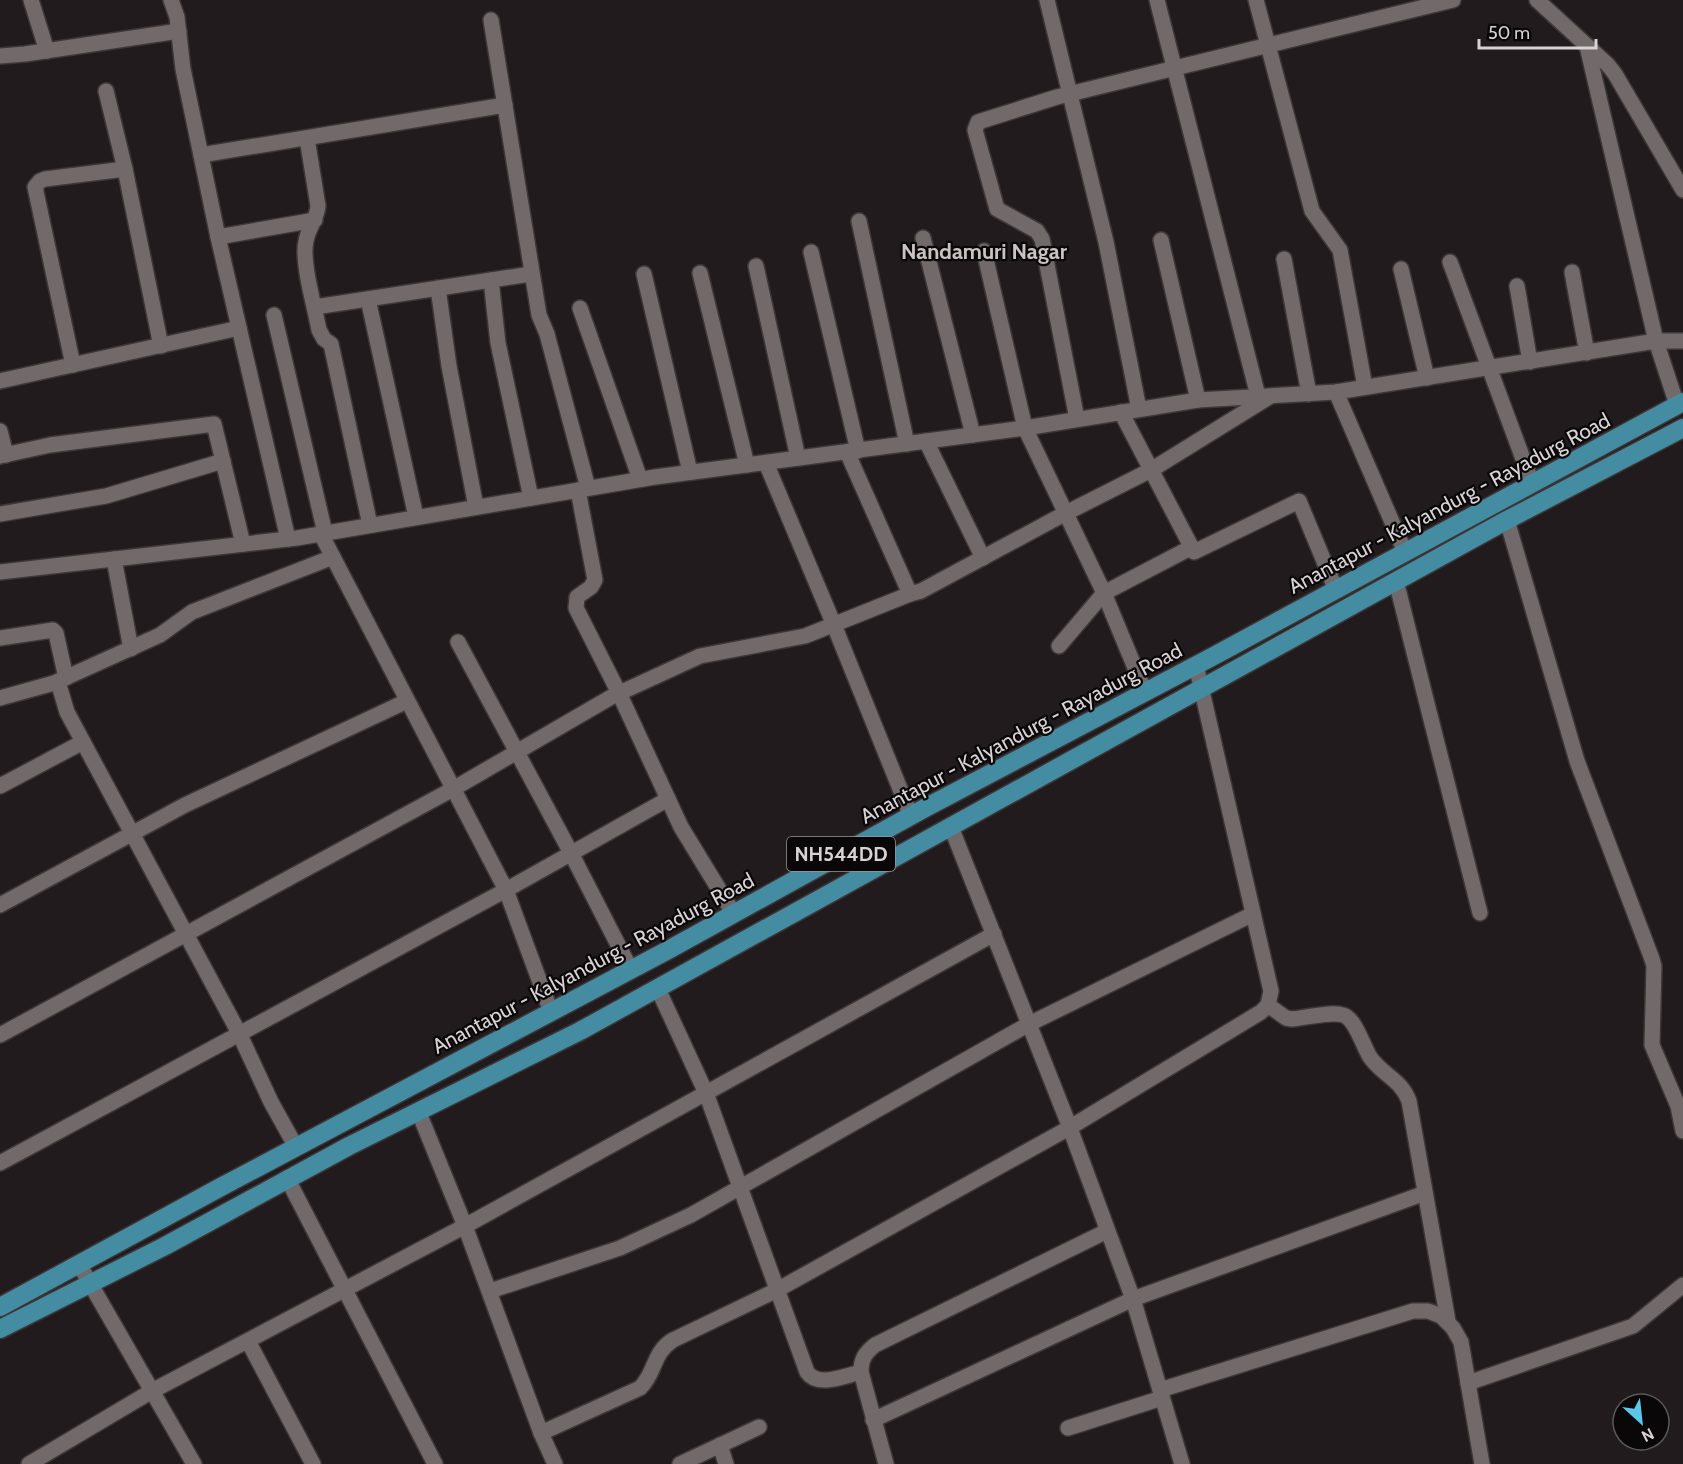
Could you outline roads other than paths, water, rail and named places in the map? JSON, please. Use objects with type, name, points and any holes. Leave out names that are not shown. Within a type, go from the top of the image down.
[{"type":"highway","name":"Anantapur - Kalyandurg - Rayadurg Road","points":[[0,1307],[1680,404]]},
{"type":"highway","name":"Anantapur - Kalyandurg - Rayadurg Road","points":[[0,1329],[165,1246],[287,1178],[580,1031],[1507,520],[1683,428]]},
{"type":"street","points":[[31,0],[46,51]]},
{"type":"street","points":[[171,0],[177,17],[183,69],[218,237],[288,539]]},
{"type":"street","points":[[1047,0],[1106,242],[1138,409]]},
{"type":"street","points":[[1157,0],[1265,396]]},
{"type":"street","points":[[1256,0],[1312,211],[1340,250],[1365,387]]},
{"type":"street","points":[[1077,420],[1042,239],[1036,231],[997,209],[975,126],[981,120],[1070,93],[1453,0]]},
{"type":"street","points":[[1537,0],[1616,74],[1683,190]]},
{"type":"street","points":[[491,20],[539,315],[547,334],[583,489],[595,579],[591,587],[577,597],[576,608],[619,693],[681,827],[734,914]]},
{"type":"street","points":[[0,56],[179,31]]},
{"type":"street","points":[[1587,46],[1656,341],[1680,404]]},
{"type":"street","points":[[106,91],[125,169],[161,346]]},
{"type":"street","points":[[201,155],[505,105]]},
{"type":"street","points":[[307,138],[318,206],[305,249],[319,330],[324,339],[331,344],[370,525]]},
{"type":"street","points":[[73,365],[35,187],[45,179],[125,169]]},
{"type":"street","points":[[218,237],[315,220]]},
{"type":"street","points":[[859,221],[907,444]]},
{"type":"street","points":[[923,238],[973,435]]},
{"type":"street","points":[[1161,240],[1198,400]]},
{"type":"street","points":[[984,251],[1025,428],[1104,592],[1145,692]]},
{"type":"street","points":[[811,252],[853,451],[910,594]]},
{"type":"street","points":[[1284,259],[1309,394]]},
{"type":"street","points":[[1450,262],[1532,483]]},
{"type":"street","points":[[756,266],[798,458]]},
{"type":"street","points":[[1401,269],[1427,378]]},
{"type":"street","points":[[1572,272],[1587,353]]},
{"type":"street","points":[[699,273],[747,465]]},
{"type":"street","points":[[315,307],[531,274]]},
{"type":"street","points":[[644,274],[690,472]]},
{"type":"street","points":[[491,280],[498,343],[531,498]]},
{"type":"street","points":[[1516,286],[1530,362]]},
{"type":"street","points":[[438,288],[449,366],[476,507]]},
{"type":"street","points":[[368,299],[416,517]]},
{"type":"street","points":[[580,308],[640,479]]},
{"type":"street","points":[[274,315],[323,533],[333,557],[506,890],[551,1012]]},
{"type":"street","points":[[0,381],[239,328]]},
{"type":"street","points":[[0,572],[288,539],[640,479],[1025,428],[1198,400],[1336,392],[1656,341],[1683,341]]},
{"type":"street","points":[[1336,392],[1406,552]]},
{"type":"street","points":[[0,1035],[453,789],[619,693],[700,656],[805,636],[921,591],[1151,470],[1265,396]]},
{"type":"street","points":[[1121,412],[1194,552],[1299,501],[1336,590]]},
{"type":"street","points":[[0,431],[3,455],[50,445],[214,424],[243,544]]},
{"type":"street","points":[[926,441],[983,558]]},
{"type":"street","points":[[0,514],[106,496],[223,461]]},
{"type":"street","points":[[766,463],[911,816]]},
{"type":"street","points":[[1507,520],[1577,760],[1652,958],[1654,966],[1652,1046],[1678,1106],[1683,1131]]},
{"type":"street","points":[[1059,646],[1104,592],[1192,547]]},
{"type":"street","points":[[0,698],[62,680],[160,635],[192,612],[333,557]]},
{"type":"street","points":[[114,559],[130,649]]},
{"type":"street","points":[[1396,581],[1480,913]]},
{"type":"street","points":[[0,638],[53,630],[56,633],[63,705],[187,934],[296,1147]]},
{"type":"street","points":[[458,642],[631,969]]},
{"type":"street","points":[[541,1433],[640,1388],[647,1380],[657,1356],[666,1344],[777,1290],[1069,1128],[1261,1012],[1268,1005],[1271,991],[1196,665]]},
{"type":"street","points":[[0,905],[185,805],[407,701]]},
{"type":"street","points":[[0,786],[83,742]]},
{"type":"street","points":[[0,1163],[506,890],[668,799]]},
{"type":"street","points":[[951,827],[1029,1024],[1133,1299],[1182,1464]]},
{"type":"street","points":[[490,1291],[620,1248],[691,1215],[1029,1024],[1253,914]]},
{"type":"street","points":[[29,1464],[152,1391],[465,1226],[994,934]]},
{"type":"street","points":[[658,989],[706,1093],[810,1377],[820,1381],[861,1372]]},
{"type":"street","points":[[1268,1005],[1286,1018],[1292,1019],[1346,1015],[1371,1058],[1399,1083],[1406,1094],[1448,1321],[1461,1342],[1482,1464]]},
{"type":"street","points":[[419,1113],[465,1226],[541,1433],[555,1464]]},
{"type":"street","points":[[287,1178],[435,1464]]},
{"type":"street","points":[[873,1420],[1133,1299],[1425,1193]]},
{"type":"street","points":[[886,1464],[861,1372],[862,1358],[875,1345],[1107,1231]]},
{"type":"street","points":[[79,1264],[194,1464]]},
{"type":"street","points":[[1468,1383],[1634,1326],[1683,1284]]},
{"type":"street","points":[[1068,1428],[1161,1394],[1413,1311],[1428,1311],[1448,1321]]},
{"type":"street","points":[[248,1341],[313,1464]]},
{"type":"street","points":[[680,1464],[759,1427]]},
{"type":"street","points":[[720,1446],[726,1464]]},
{"type":"district","name":"Nandamuri Nagar","points":[[984,251]]}]
